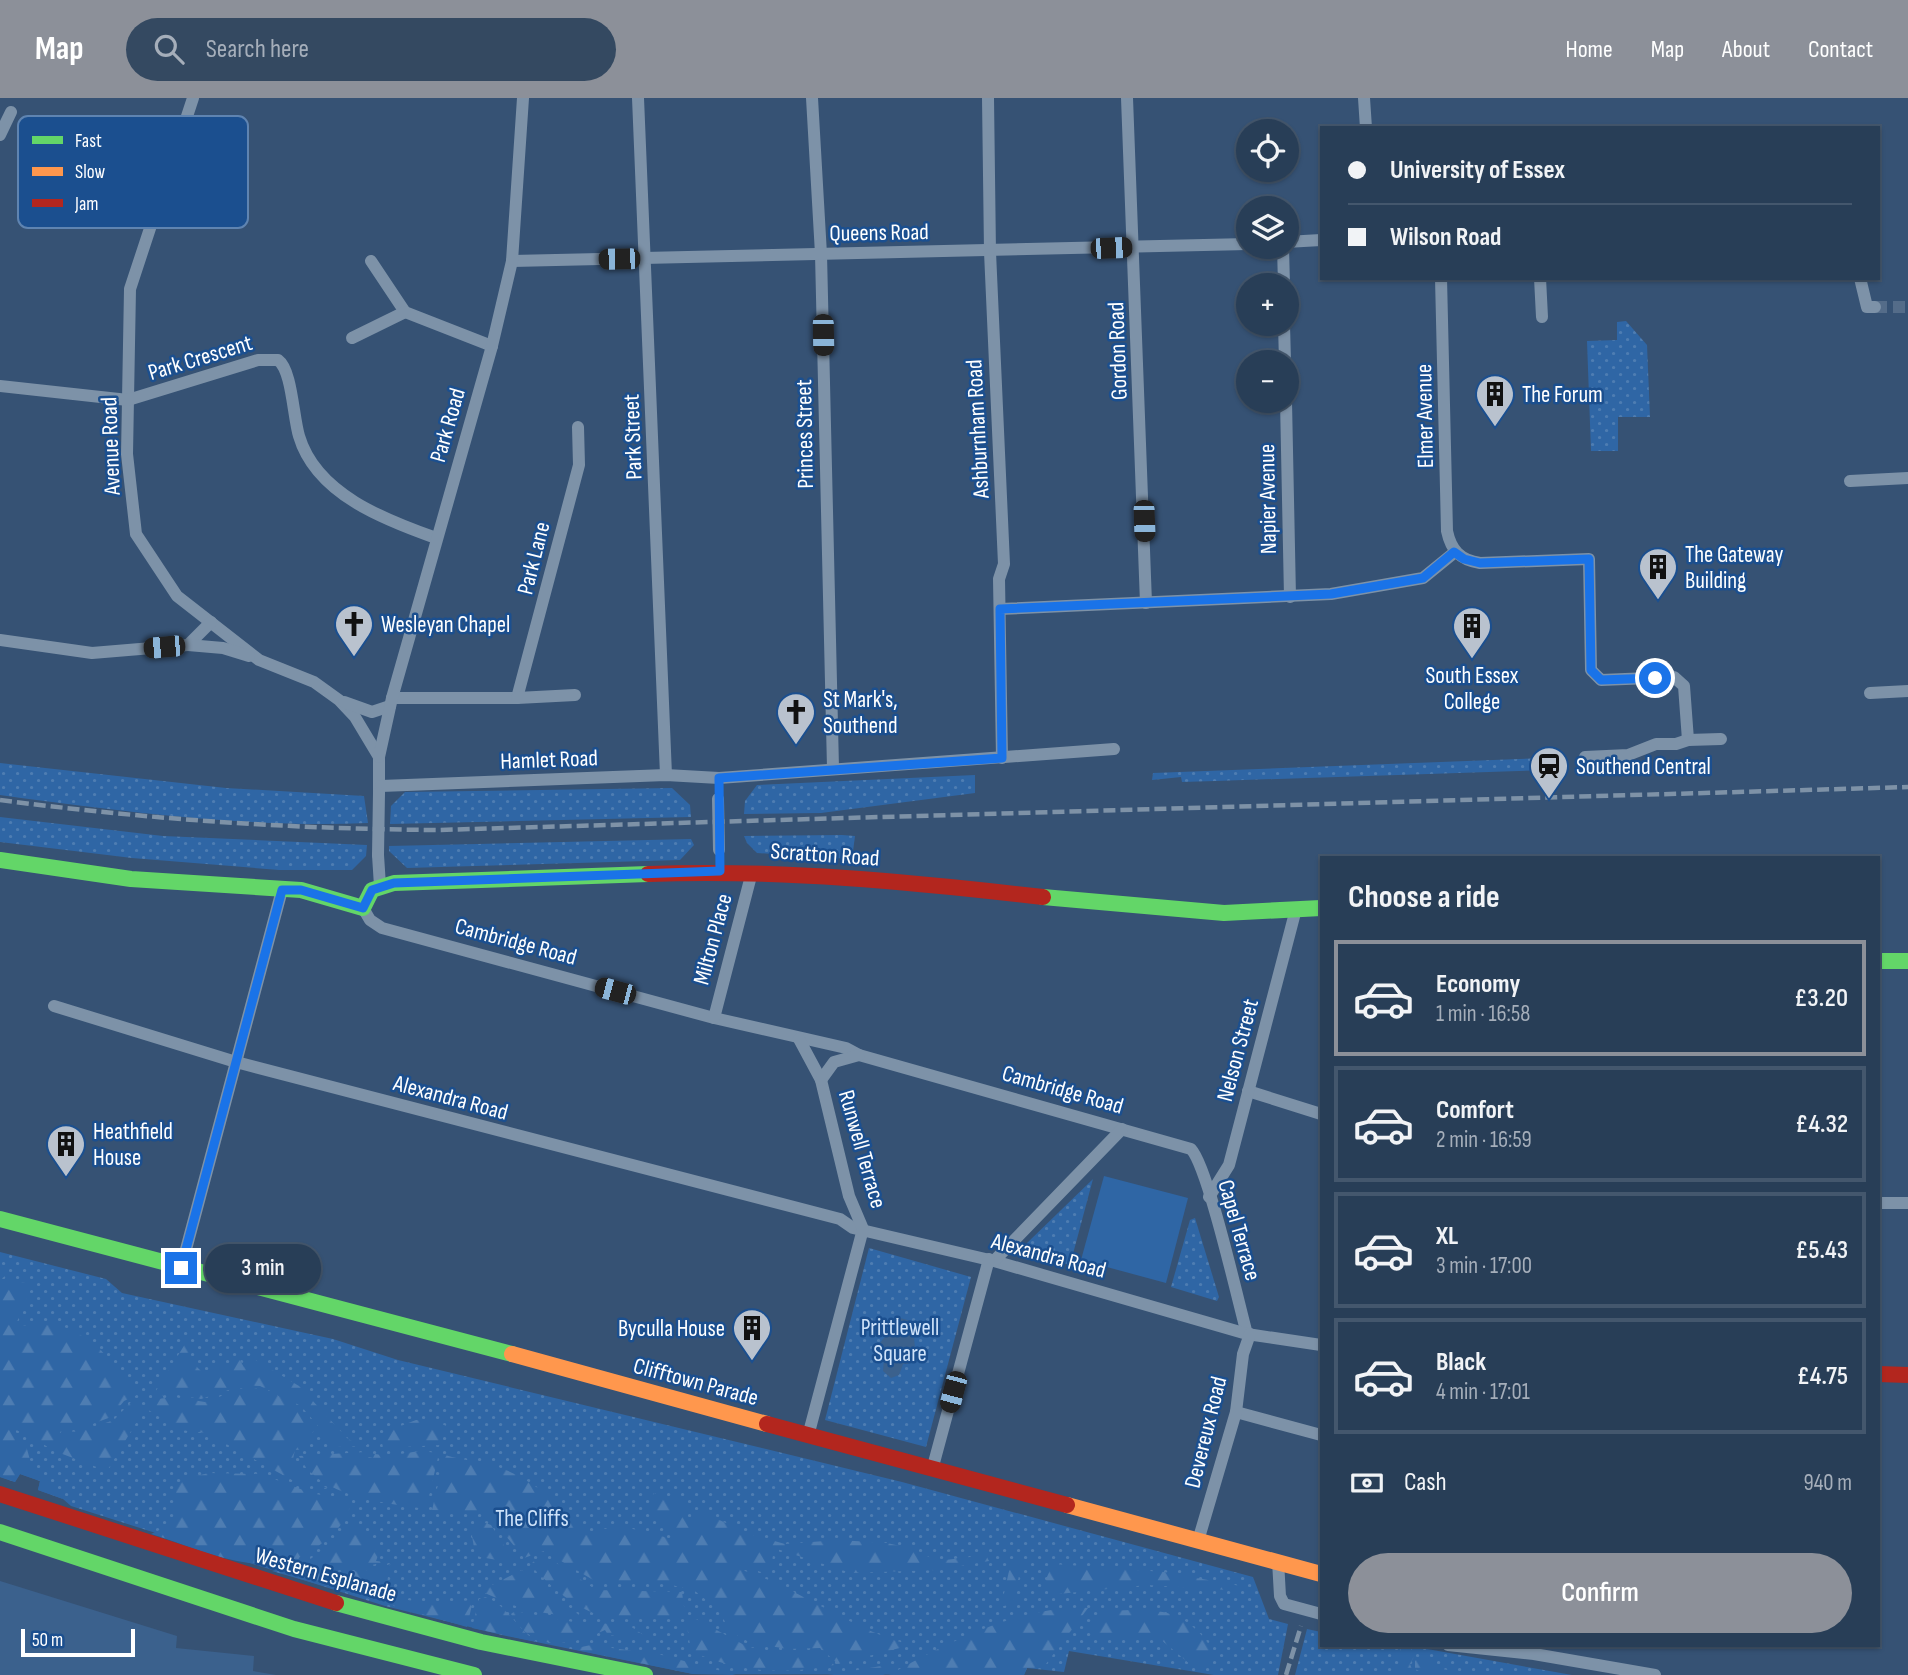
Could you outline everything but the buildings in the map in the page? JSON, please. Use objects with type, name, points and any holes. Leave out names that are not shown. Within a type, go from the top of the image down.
[{"type":"street","name":"Avenue Road","points":[[187,116],[193,98]]},
{"type":"street","name":"Park Road","points":[[379,757],[391,702],[436,538],[492,346],[512,261],[523,98]]},
{"type":"street","name":"Park Street","points":[[638,98],[666,775]]},
{"type":"street","name":"Princes Street","points":[[812,98],[821,254],[833,768]]},
{"type":"street","name":"Ashburnham Road","points":[[988,98],[990,252],[1004,564],[999,579],[1002,758]]},
{"type":"street","name":"Gordon Road","points":[[1128,98],[1146,603]]},
{"type":"street","points":[[1364,98],[1366,126]]},
{"type":"street","points":[[0,135],[11,112]]},
{"type":"street","name":"Avenue Road","points":[[150,228],[130,289],[127,454],[136,534],[177,596],[259,660],[314,682],[339,700],[363,711],[391,702]]},
{"type":"street","points":[[1299,241],[1320,240]]},
{"type":"street","name":"Queens Road","points":[[512,261],[1236,244]]},
{"type":"street","points":[[371,261],[405,312],[492,346]]},
{"type":"street","name":"Elmer Avenue","points":[[1441,280],[1447,531],[1454,552]]},
{"type":"street","points":[[1540,280],[1542,317]]},
{"type":"street","points":[[1860,280],[1867,307],[1875,307]]},
{"type":"street","points":[[352,338],[405,312]]},
{"type":"street","name":"Park Crescent","points":[[128,400],[258,360],[278,360],[287,373],[299,438],[317,470],[346,496],[377,514],[436,538]]},
{"type":"street","points":[[0,386],[128,400]]},
{"type":"street","name":"Napier Avenue","points":[[1286,413],[1290,597]]},
{"type":"street","name":"Park Lane","points":[[517,698],[579,465],[578,427]]},
{"type":"street","points":[[1850,481],[1908,478]]},
{"type":"street","points":[[1000,609],[1290,597],[1369,589],[1423,578],[1454,552],[1464,559],[1480,563],[1589,559],[1591,670],[1601,680],[1674,677],[1684,686],[1688,740]]},
{"type":"street","points":[[188,645],[211,622]]},
{"type":"street","points":[[0,640],[92,653],[188,645],[223,648],[259,660]]},
{"type":"street","points":[[1870,693],[1908,691]]},
{"type":"street","points":[[391,702],[575,695]]},
{"type":"street","name":"Avenue Road","points":[[339,700],[363,728],[379,757],[380,886]]},
{"type":"street","points":[[1585,757],[1628,755],[1656,744],[1721,739]]},
{"type":"street","name":"Hamlet Road","points":[[380,790],[666,775],[719,778],[1114,749]]},
{"type":"street","points":[[719,778],[720,871]]},
{"type":"street","name":"Cambridge Road","points":[[0,860],[131,879],[301,890],[363,908],[370,920],[382,928],[714,1018],[846,1048],[859,1055],[1182,1145]]},
{"type":"street","name":"Scratton Road","points":[[380,886],[720,871],[948,886],[1153,909],[1224,913],[1320,908]]},
{"type":"street","name":"Milton Place","points":[[714,1018],[752,872]]},
{"type":"street","points":[[363,908],[372,890],[380,886]]},
{"type":"street","points":[[181,1268],[282,890]]},
{"type":"street","name":"Nelson Street","points":[[1209,1197],[1229,1165],[1296,909]]},
{"type":"street","points":[[1880,961],[1908,961]]},
{"type":"street","name":"Alexandra Road","points":[[54,1006],[236,1062],[840,1219],[847,1226],[991,1260],[1248,1334],[1320,1345]]},
{"type":"street","name":"Runwell Terrace","points":[[799,1039],[821,1080],[855,1210],[863,1229]]},
{"type":"street","name":"Runwell Terrace","points":[[821,1080],[834,1062],[859,1055]]},
{"type":"street","points":[[1248,1091],[1320,1114]]},
{"type":"street","points":[[932,1470],[991,1260],[1122,1129]]},
{"type":"street","name":"Capel Terrace","points":[[1182,1145],[1196,1155],[1248,1334]]},
{"type":"street","points":[[1880,1203],[1908,1203]]},
{"type":"street","points":[[840,1219],[855,1210]]},
{"type":"street","name":"Clifftown Parade","points":[[0,1219],[483,1346],[1320,1574]]},
{"type":"street","points":[[808,1436],[863,1229]]},
{"type":"street","name":"Devereux Road","points":[[1198,1541],[1236,1412],[1248,1334]]},
{"type":"street","points":[[1880,1374],[1908,1375]]},
{"type":"street","points":[[1236,1412],[1320,1435]]},
{"type":"street","name":"Western Esplanade","points":[[0,1494],[253,1577],[410,1622],[505,1647],[645,1675]]},
{"type":"street","points":[[0,1532],[294,1629],[474,1675]]},
{"type":"street","points":[[1278,1561],[1280,1596],[1284,1604],[1320,1614]]},
{"type":"street","points":[[1482,1647],[1533,1650],[1655,1675]]},
{"type":"green space","points":[[1626,321],[1647,345],[1650,417],[1618,417],[1618,451],[1591,451],[1587,341],[1617,340],[1617,322]]},
{"type":"green space","points":[[1545,758],[1547,770],[1182,782],[1181,777],[1152,780],[1153,773]]},
{"type":"green space","points":[[0,763],[226,788],[364,796],[368,823],[281,823],[194,818],[0,795]]},
{"type":"green space","points":[[975,775],[975,793],[821,813],[744,814],[745,801],[757,785]]},
{"type":"green space","points":[[672,788],[690,805],[691,817],[390,824],[391,806],[405,792]]},
{"type":"green space","points":[[0,817],[163,836],[367,845],[366,856],[352,870],[279,870],[132,858],[0,842]]},
{"type":"green space","points":[[744,836],[855,836],[852,859],[757,853]]},
{"type":"green space","points":[[691,839],[694,845],[680,860],[407,868],[389,851],[389,846]]},
{"type":"green space","points":[[1104,1176],[1188,1198],[1166,1283],[1081,1260]]},
{"type":"green space","points":[[1093,1179],[1070,1265],[1026,1253],[1027,1243]]},
{"type":"green space","points":[[1195,1218],[1219,1297],[1217,1301],[1171,1287],[1190,1220]]},
{"type":"green space","name":"Prittlewell Square","points":[[869,1248],[971,1277],[926,1447],[825,1420]]},
{"type":"green space","name":"The Cliffs","points":[[0,1252],[106,1279],[122,1293],[333,1339],[398,1360],[902,1482],[1253,1577],[1269,1619],[1288,1624],[1278,1675],[1214,1675],[1069,1651],[1064,1672],[1027,1668],[1024,1675],[693,1674],[502,1635],[385,1606],[71,1506],[63,1499],[38,1490],[40,1481],[20,1474],[15,1482],[0,1477]]},
{"type":"green space","points":[[0,1280],[5,1285],[10,1281],[33,1284],[16,1324],[54,1325],[77,1333],[104,1353],[127,1383],[143,1392],[124,1401],[111,1417],[79,1429],[63,1428],[50,1448],[9,1426],[25,1442],[32,1467],[63,1499],[38,1490],[40,1481],[20,1474],[15,1482],[0,1477],[0,1421],[8,1425],[0,1419]]},
{"type":"green space","points":[[187,1341],[190,1346],[189,1359],[204,1374],[210,1369],[240,1360],[244,1367],[249,1365],[247,1360],[254,1359],[299,1386],[347,1438],[355,1443],[372,1441],[365,1446],[336,1447],[301,1406],[260,1386],[244,1385],[201,1399],[172,1394],[152,1397]]},
{"type":"green space","points":[[243,1388],[274,1393],[301,1411],[315,1426],[307,1449],[295,1450],[293,1459],[310,1482],[333,1490],[292,1480],[206,1433],[181,1430],[145,1408],[107,1471],[52,1450],[64,1431],[79,1432],[114,1420],[132,1401],[144,1408],[150,1400],[173,1397],[205,1402]]},
{"type":"green space","points":[[416,1420],[436,1421],[446,1426],[441,1445],[383,1448],[382,1440],[388,1431]]},
{"type":"green space","points":[[419,1451],[439,1453],[426,1509],[355,1496],[337,1489],[308,1470],[299,1456],[365,1452],[365,1456],[373,1458],[375,1454],[389,1456]]},
{"type":"green space","points":[[445,1455],[485,1463],[524,1479],[547,1495],[590,1533],[623,1528],[677,1541],[678,1535],[660,1524],[652,1513],[651,1500],[654,1493],[690,1504],[687,1515],[693,1528],[696,1526],[691,1514],[699,1511],[753,1535],[785,1544],[838,1540],[887,1543],[913,1549],[937,1561],[986,1555],[989,1561],[938,1570],[851,1573],[774,1548],[770,1575],[740,1565],[742,1570],[785,1588],[868,1630],[911,1645],[838,1664],[820,1648],[788,1649],[751,1643],[729,1631],[720,1611],[695,1591],[668,1584],[600,1584],[544,1551],[524,1558],[487,1513],[432,1510]]},
{"type":"green space","points":[[209,1473],[261,1474],[311,1493],[352,1501],[344,1520],[327,1539],[302,1556],[281,1563],[238,1561],[151,1534],[175,1523],[176,1490],[183,1479]]},
{"type":"green space","points":[[475,1519],[491,1525],[515,1563],[480,1557],[475,1553],[472,1536]]},
{"type":"green space","points":[[352,1526],[358,1528],[379,1553],[376,1561],[385,1562],[354,1569],[303,1565]]},
{"type":"green space","points":[[538,1558],[552,1560],[596,1590],[682,1592],[685,1614],[618,1619],[585,1609],[569,1600],[533,1568],[532,1563]]},
{"type":"green space","points":[[1011,1562],[1022,1562],[1013,1603],[1001,1607]]},
{"type":"green space","points":[[390,1564],[385,1596],[431,1604],[473,1600],[467,1627],[272,1571],[347,1572]]},
{"type":"green space","points":[[1053,1564],[1164,1572],[1246,1587],[1245,1591],[1147,1585],[1049,1595],[1046,1579]]},
{"type":"green space","points":[[522,1570],[579,1615],[579,1618],[525,1610],[480,1591]]},
{"type":"green space","points":[[485,1597],[499,1605],[537,1642],[472,1628],[479,1599]]},
{"type":"green space","points":[[1088,1608],[1043,1668],[1027,1668],[1024,1675],[889,1675],[960,1639],[1011,1619],[1063,1609]]},
{"type":"green space","points":[[515,1611],[578,1623],[627,1624],[651,1640],[608,1635],[605,1630],[566,1643],[542,1641],[530,1636],[520,1627],[511,1614]]},
{"type":"green space","points":[[1103,1611],[1163,1612],[1182,1619],[1197,1630],[1209,1644],[1214,1659],[1206,1665],[1191,1665],[1159,1638],[1101,1637],[1090,1628],[1092,1618]]},
{"type":"green space","points":[[696,1619],[748,1647],[790,1654],[820,1652],[834,1665],[797,1670],[761,1670],[708,1658],[691,1651],[686,1620]]},
{"type":"green space","points":[[1307,1629],[1320,1632],[1320,1647],[1416,1647],[1572,1675],[1295,1675]]},
{"type":"green space","points":[[591,1645],[662,1655],[736,1675],[693,1674],[572,1649]]},
{"type":"green space","points":[[1400,1647],[1410,1647],[1415,1655],[1410,1664],[1414,1675],[1400,1675]]},
{"type":"green space","points":[[1420,1656],[1436,1668],[1478,1675],[1427,1675],[1415,1669],[1415,1661]]},
{"type":"green space","points":[[893,1664],[896,1669],[883,1675],[828,1675]]},
{"type":"shaded area","points":[[900,1318],[911,1321],[911,1337],[914,1338],[915,1348],[908,1364],[903,1364],[899,1375],[891,1378],[883,1371],[884,1359],[881,1358],[880,1343]]},
{"type":"shaded area","points":[[0,1581],[177,1636],[176,1648],[254,1656],[253,1671],[276,1675],[0,1675]]},
{"type":"tunnel","points":[[1875,307],[1908,307]]},
{"type":"railway","points":[[0,800],[218,822],[437,830],[1908,787]]},
{"type":"railway","points":[[1286,1675],[1301,1626]]},
{"type":"traffic: fast","points":[[0,860],[131,879],[301,890],[363,908],[372,890],[394,883],[648,874]]},
{"type":"traffic: fast","points":[[1043,897],[1224,913],[1320,908]]},
{"type":"traffic: fast","points":[[1880,961],[1908,961]]},
{"type":"traffic: fast","points":[[0,1219],[512,1354]]},
{"type":"traffic: fast","points":[[0,1532],[294,1629],[474,1675]]},
{"type":"traffic: fast","points":[[336,1603],[481,1642],[645,1675]]},
{"type":"traffic: slow","points":[[512,1354],[767,1424]]},
{"type":"traffic: slow","points":[[1067,1505],[1320,1574]]},
{"type":"traffic: jam","points":[[648,874],[796,875],[945,886],[1043,897]]},
{"type":"traffic: jam","points":[[1880,1374],[1908,1375]]},
{"type":"traffic: jam","points":[[767,1424],[1067,1505]]},
{"type":"traffic: jam","points":[[0,1494],[336,1603]]},
{"type":"place","name":"The Forum","points":[[1495,428]]},
{"type":"place","name":"The Gateway Building","points":[[1658,601]]},
{"type":"place","name":"Wesleyan Chapel","points":[[354,658]]},
{"type":"place","name":"South Essex College","points":[[1472,660]]},
{"type":"place","name":"St Mark's, Southend","points":[[796,746]]},
{"type":"place","name":"Southend Central","points":[[1549,800]]},
{"type":"place","name":"Heathfield House","points":[[66,1178]]},
{"type":"place","name":"Byculla House","points":[[752,1362]]},
{"type":"route","points":[[181,1268],[282,890],[301,890],[363,908],[372,890],[394,883],[720,871],[719,778],[1002,758],[1000,609],[1331,594],[1423,578],[1454,552],[1471,562],[1480,563],[1589,559],[1591,670],[1601,680],[1655,678]]}]
